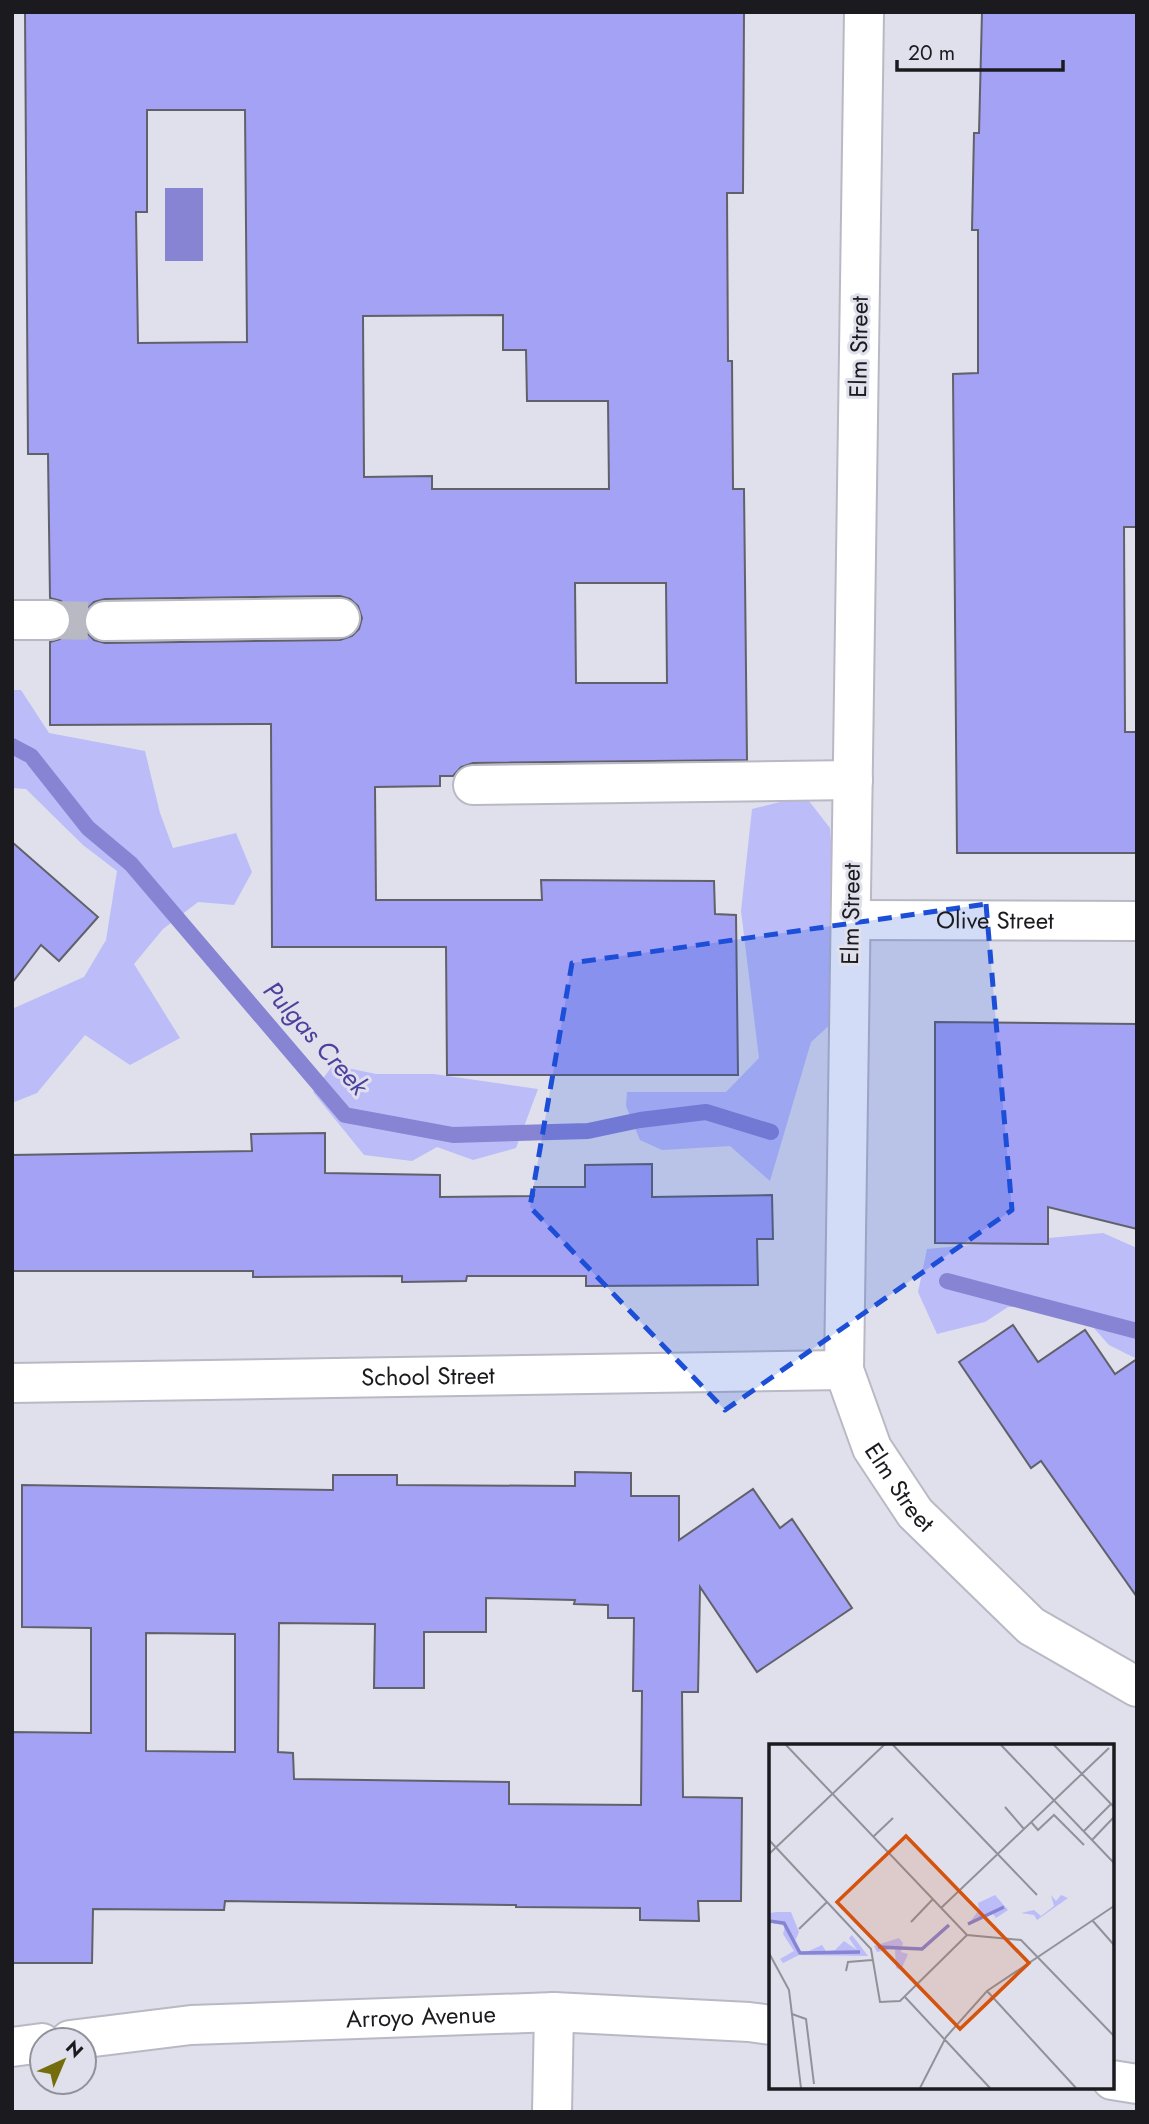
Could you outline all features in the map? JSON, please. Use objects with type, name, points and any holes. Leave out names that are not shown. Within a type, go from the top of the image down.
[{"type":"street","name":"Elm Street","points":[[864,12],[844,1370],[872,1448],[915,1513],[1031,1626],[1137,1687]]},
{"type":"street","points":[[105,621],[340,618]]},
{"type":"street","points":[[12,620],[50,620]]},
{"type":"street","points":[[473,785],[853,780]]},
{"type":"street","name":"Olive Street","points":[[851,920],[1137,921]]},
{"type":"street","name":"School Street","points":[[12,1383],[844,1370]]},
{"type":"street","points":[[552,2112],[554,2012]]},
{"type":"street","name":"Arroyo Avenue","points":[[98,2037],[191,2025],[554,2012],[769,2025]]},
{"type":"street","points":[[1114,2080],[1137,2084]]},
{"type":"highlighted area","points":[[986,904],[1012,1210],[725,1410],[530,1207],[572,963]]},
{"type":"shaded area","points":[[165,188],[203,188],[203,261],[165,261]]},
{"type":"shaded area","points":[[12,690],[21,690],[49,733],[145,751],[160,813],[173,848],[236,833],[252,872],[234,905],[198,902],[163,929],[134,964],[180,1038],[130,1065],[85,1035],[37,1093],[12,1103],[12,1009],[84,977],[106,940],[117,871],[83,845],[26,789],[12,788]]},
{"type":"shaded area","points":[[805,796],[830,828],[839,946],[834,1021],[811,1042],[770,1181],[730,1146],[662,1150],[640,1140],[626,1106],[627,1092],[726,1092],[759,1058],[741,911],[752,809]]},
{"type":"shaded area","points":[[333,1065],[376,1074],[434,1074],[538,1089],[516,1148],[473,1160],[437,1147],[412,1161],[364,1155],[313,1092]]},
{"type":"shaded area","points":[[1103,1233],[1137,1248],[1137,1359],[1109,1345],[1074,1306],[1008,1307],[985,1322],[937,1334],[918,1292],[927,1249]]},
{"type":"building","points":[[25,12],[744,12],[743,193],[727,193],[728,361],[732,361],[733,489],[744,489],[747,760],[473,763],[461,767],[453,776],[440,776],[440,786],[375,787],[376,900],[542,900],[541,880],[714,881],[715,914],[736,915],[738,1075],[447,1075],[446,947],[272,947],[271,724],[50,725],[50,642],[60,639],[69,631],[72,619],[69,610],[61,601],[50,598],[48,454],[28,454]],"holes":[[[147,110],[245,110],[247,342],[138,343],[136,212],[147,212]],[[503,315],[503,350],[526,350],[527,401],[608,401],[609,489],[432,489],[432,476],[364,477],[363,316]],[[575,583],[666,583],[667,683],[576,683]],[[340,596],[350,599],[358,606],[362,618],[359,629],[352,636],[340,640],[105,643],[94,640],[86,632],[83,622],[86,610],[94,602],[105,599]]]},
{"type":"building","points":[[982,12],[1137,12],[1137,527],[1124,527],[1125,732],[1137,732],[1137,853],[957,853],[953,374],[978,373],[978,230],[972,230],[974,133],[979,133]]},
{"type":"building","points":[[12,842],[98,917],[59,961],[41,945],[12,983]]},
{"type":"building","points":[[935,1022],[1137,1024],[1137,1229],[1048,1207],[1048,1244],[935,1243]]},
{"type":"building","points":[[325,1133],[325,1173],[440,1175],[440,1197],[534,1196],[534,1187],[585,1187],[585,1165],[652,1164],[652,1197],[772,1195],[773,1239],[757,1239],[758,1285],[586,1286],[586,1276],[467,1276],[466,1281],[402,1282],[402,1276],[253,1277],[253,1271],[12,1271],[12,1155],[252,1151],[251,1134]]},
{"type":"building","points":[[1013,1325],[1038,1362],[1085,1330],[1115,1374],[1137,1359],[1137,1597],[1041,1461],[1031,1468],[959,1362]]},
{"type":"building","points":[[575,1472],[631,1473],[631,1496],[679,1496],[679,1540],[753,1489],[780,1528],[792,1519],[852,1608],[757,1672],[700,1587],[698,1692],[682,1692],[683,1797],[742,1798],[741,1901],[698,1901],[699,1921],[640,1920],[640,1908],[516,1905],[225,1901],[224,1910],[93,1909],[92,1963],[12,1963],[12,1732],[91,1733],[91,1628],[22,1627],[22,1485],[333,1490],[333,1475],[397,1475],[397,1485],[575,1486]],"holes":[[[486,1598],[575,1600],[574,1604],[608,1605],[608,1618],[634,1618],[633,1691],[642,1691],[641,1805],[509,1804],[509,1782],[294,1779],[293,1753],[278,1752],[279,1623],[375,1624],[374,1688],[424,1688],[424,1632],[486,1632]],[[146,1633],[235,1634],[235,1752],[146,1751]]]},
{"type":"waterway","name":"Pulgas Creek","points":[[12,746],[31,756],[88,828],[131,864],[345,1115],[453,1135],[588,1131],[640,1120],[706,1112],[771,1132]]},
{"type":"waterway","name":"Pulgas Creek","points":[[947,1281],[1137,1331]]},
{"type":"tunnel","points":[[50,620],[105,621]]}]
